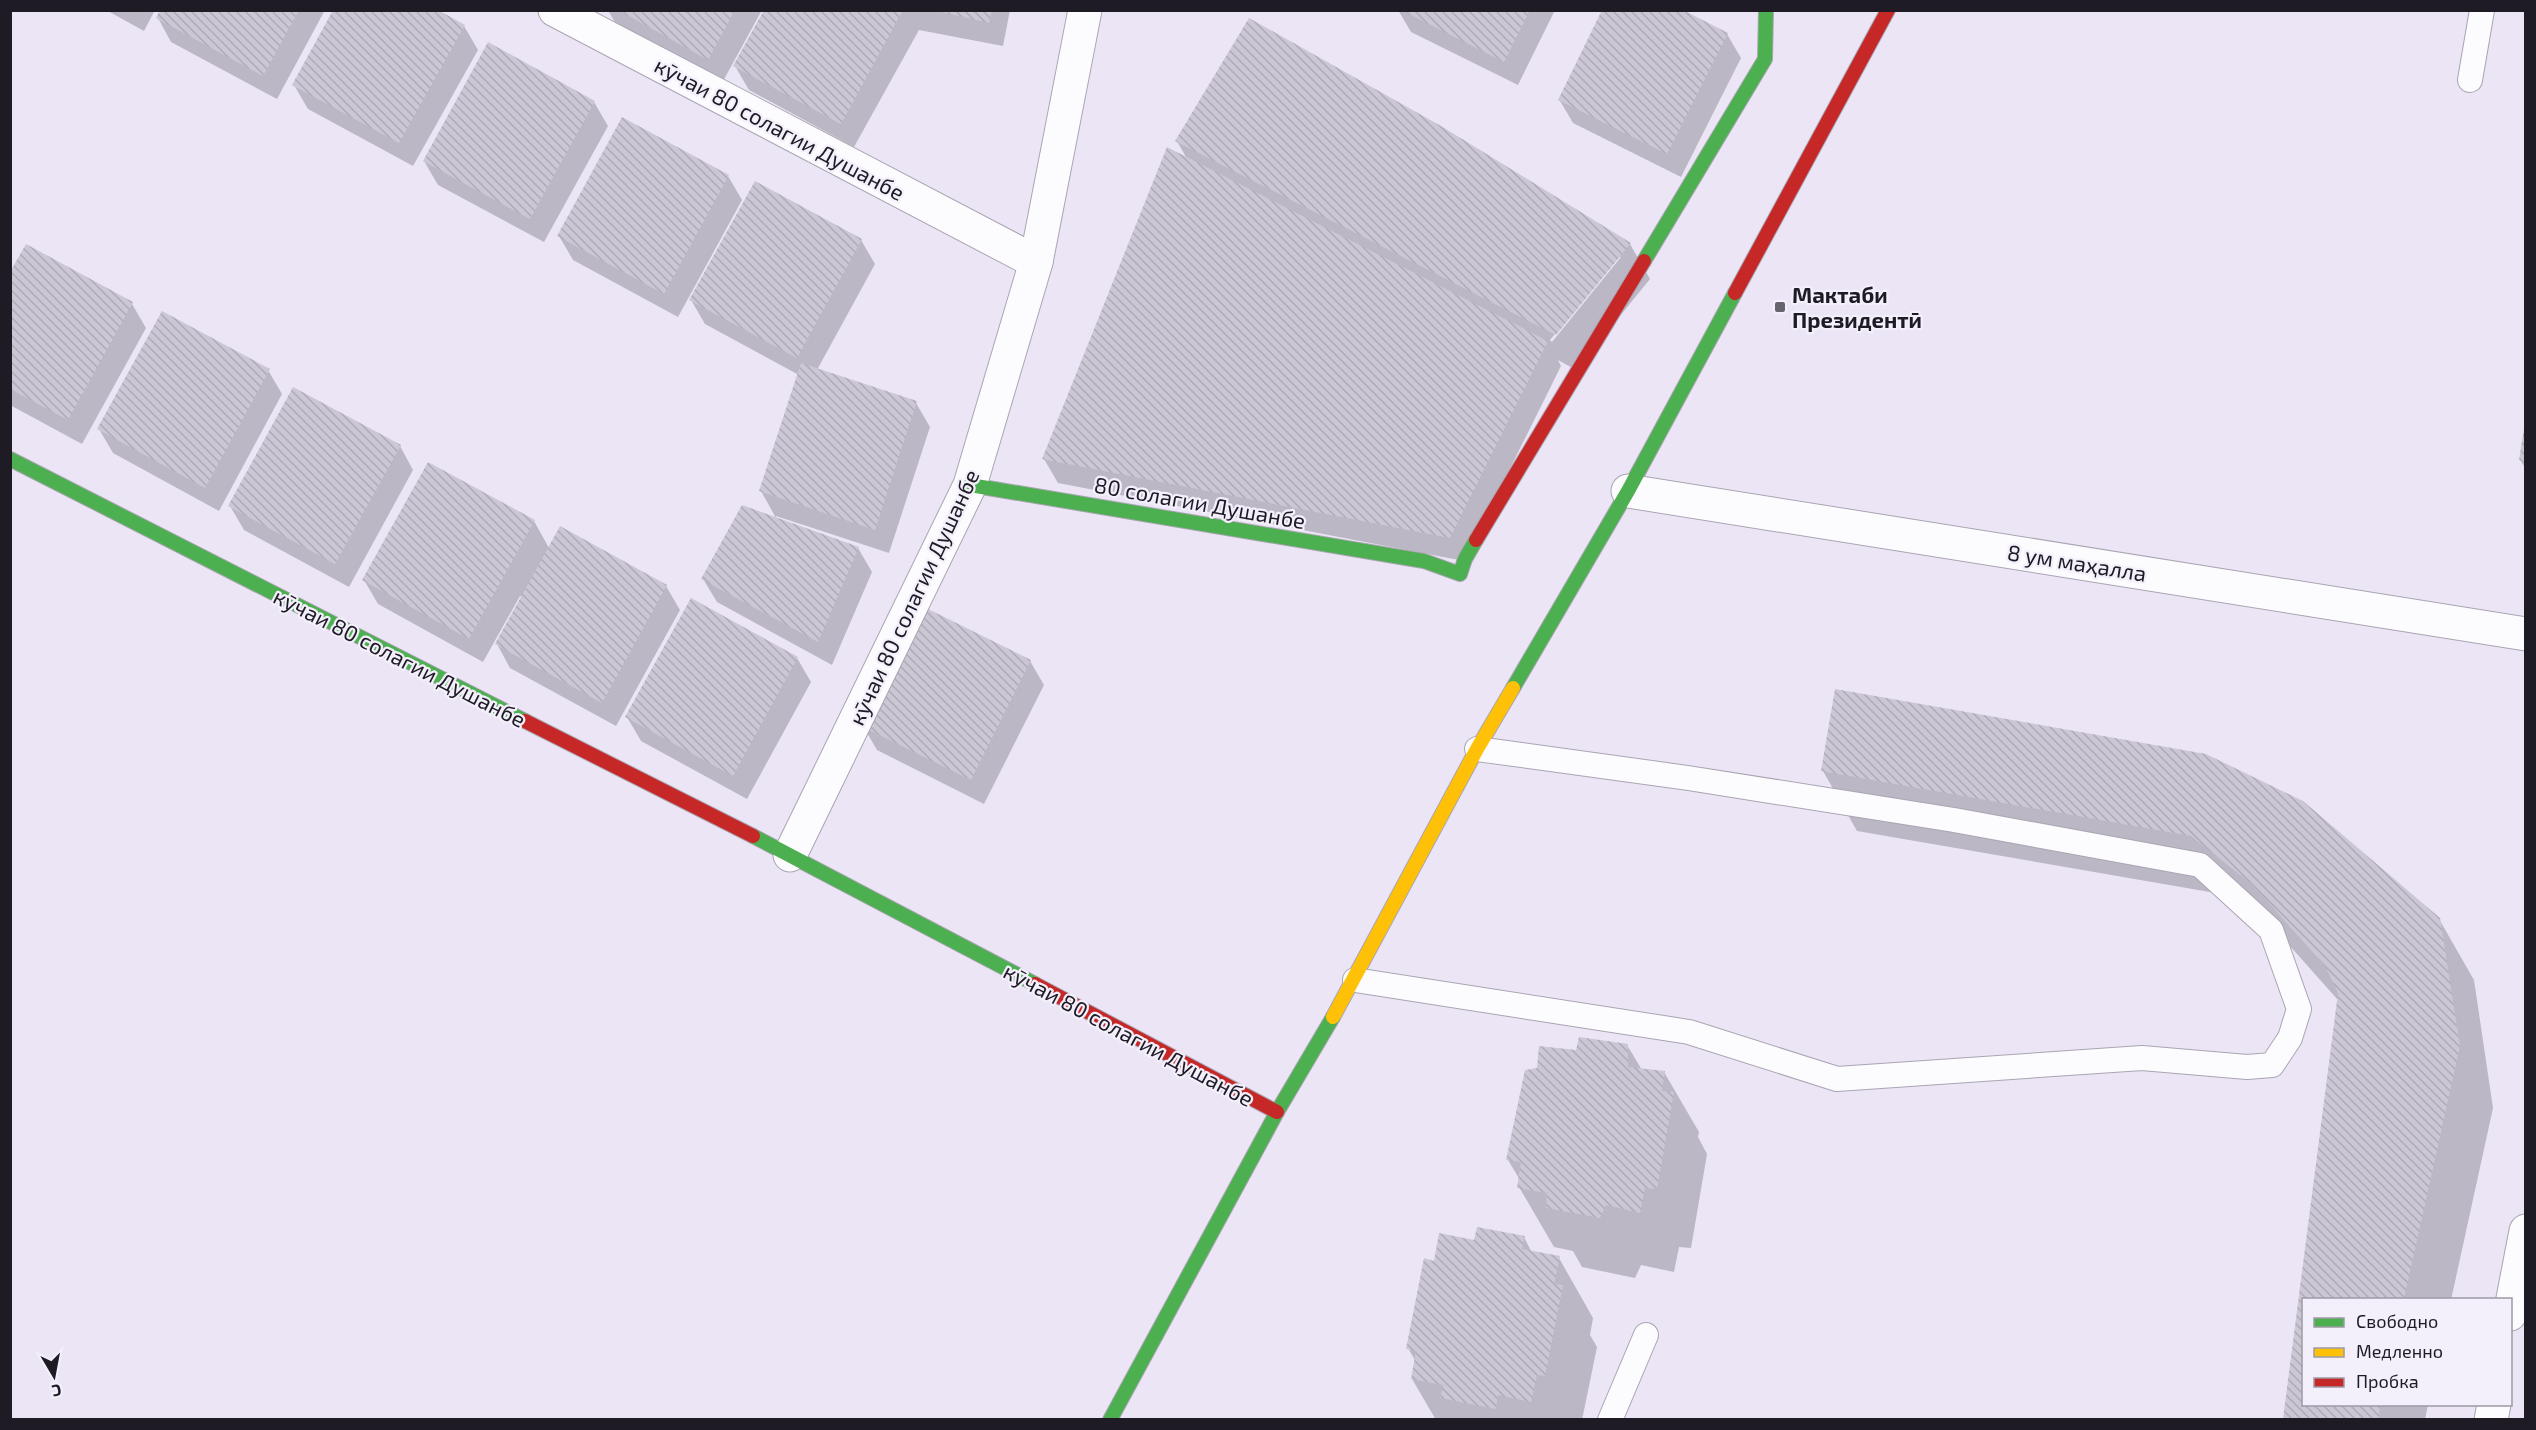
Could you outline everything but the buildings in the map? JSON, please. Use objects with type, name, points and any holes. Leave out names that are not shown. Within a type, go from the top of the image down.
[{"type":"street","name":"кӯчаи 80 солагии Душанбе","points":[[555,10],[1036,262]]},
{"type":"street","name":"кӯчаи 80 солагии Душанбе","points":[[790,855],[970,484],[1036,262],[1085,10]]},
{"type":"street","name":"80 солагии Душанбе","points":[[970,484],[1424,561],[1460,574],[1465,559],[1765,59],[1767,10]]},
{"type":"street","points":[[1110,1419],[1277,1112],[1355,980],[1477,749],[1628,491],[1888,10]]},
{"type":"street","name":"кӯчаи 80 солагии Душанбе","points":[[10,459],[790,855],[1277,1112]]},
{"type":"street","name":"8 ум маҳалла","points":[[1628,491],[2526,634]]},
{"type":"street","points":[[2512,1308],[2526,1231]]},
{"type":"lane","points":[[2470,80],[2482,10]]},
{"type":"lane","points":[[1355,980],[1689,1032],[1838,1079],[2009,1069],[2142,1058],[2247,1067],[2272,1065],[2290,1038],[2299,1009],[2271,930],[2200,864],[1954,820],[1688,778],[1477,749]]},
{"type":"lane","points":[[1610,1419],[1646,1335]]},
{"type":"traffic: fast","points":[[1644,261],[1765,59],[1766,10]]},
{"type":"traffic: fast","points":[[1513,688],[1628,491],[1735,293]]},
{"type":"traffic: fast","points":[[10,459],[525,721]]},
{"type":"traffic: fast","points":[[970,485],[1424,561],[1460,574],[1465,559],[1476,540]]},
{"type":"traffic: fast","points":[[753,836],[1035,984]]},
{"type":"traffic: fast","points":[[1110,1420],[1277,1112],[1333,1017]]},
{"type":"traffic: slow","points":[[1333,1017],[1477,749],[1513,688]]},
{"type":"traffic: jam","points":[[1735,293],[1888,10]]},
{"type":"traffic: jam","points":[[1476,540],[1644,261]]},
{"type":"traffic: jam","points":[[525,721],[753,836]]},
{"type":"traffic: jam","points":[[1035,984],[1277,1112]]},
{"type":"place","name":"Мактаби Президентӣ","points":[[1780,307]]}]
